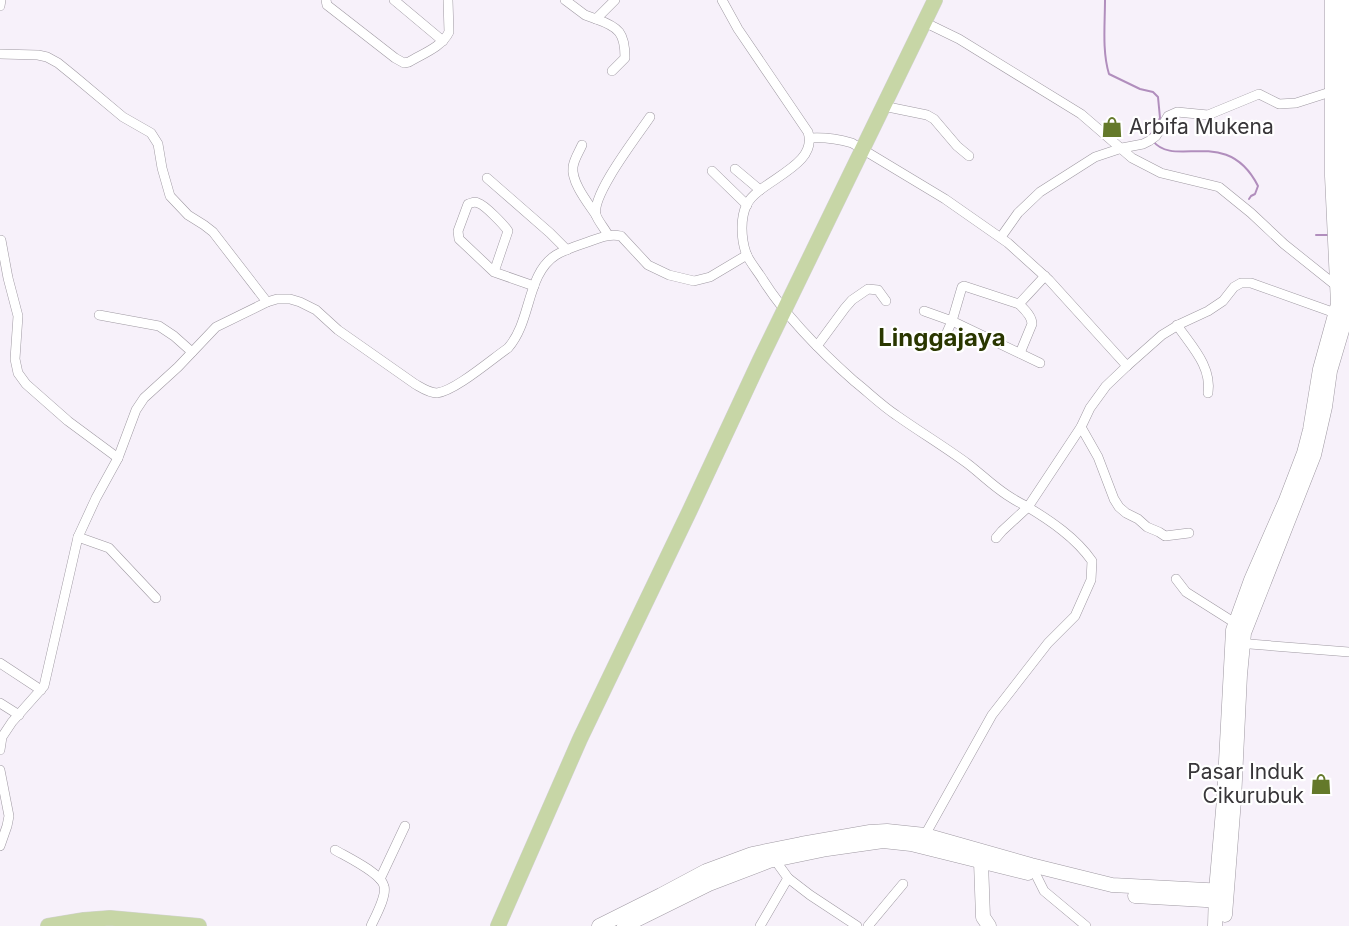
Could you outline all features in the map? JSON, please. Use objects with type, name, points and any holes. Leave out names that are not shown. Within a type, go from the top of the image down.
[{"type":"main road","points":[[498,926],[580,738],[935,0]]},
{"type":"main road","points":[[48,926],[110,918],[199,926]]},
{"type":"street","points":[[0,6],[2,0]]},
{"type":"street","points":[[326,0],[327,5],[400,62],[409,62],[443,41],[449,32],[448,0]]},
{"type":"street","points":[[394,0],[443,41]]},
{"type":"street","points":[[565,0],[585,15],[612,24],[620,32],[625,44],[625,58],[612,71]]},
{"type":"street","points":[[596,19],[615,0]]},
{"type":"street","points":[[722,0],[738,29],[810,138],[807,149],[798,162],[754,194],[747,205],[742,235],[747,255],[771,292],[817,346],[846,373],[895,414],[969,464],[1007,495],[1054,525],[1078,544],[1092,561],[1091,580],[1075,616],[1048,643],[992,715],[924,835]]},
{"type":"street","points":[[1332,0],[1341,89]]},
{"type":"street","points":[[1224,926],[1221,896],[1224,799],[1238,643],[1244,633],[1314,455],[1325,407],[1330,370],[1344,316],[1338,304],[1343,291],[1338,219],[1342,0]]},
{"type":"street","points":[[924,22],[958,39],[1081,114],[1132,159],[1161,173],[1220,187],[1284,244],[1343,291]]},
{"type":"street","points":[[0,54],[47,57],[58,63],[123,117],[151,133],[158,144],[170,196],[188,215],[213,232],[267,302]]},
{"type":"street","points":[[1001,237],[1018,213],[1040,192],[1095,157],[1143,144],[1153,138],[1168,116],[1177,112],[1208,115],[1259,94],[1279,104],[1296,104],[1341,89]]},
{"type":"street","points":[[883,106],[927,115],[934,119],[957,146],[969,156]]},
{"type":"street","points":[[596,214],[602,191],[625,151],[650,117]]},
{"type":"street","points":[[810,138],[837,139],[852,143],[945,199],[1001,237],[1047,278],[1127,366]]},
{"type":"street","points":[[582,145],[575,159],[573,176],[608,235]]},
{"type":"street","points":[[735,169],[760,190]]},
{"type":"street","points":[[712,171],[747,205]]},
{"type":"street","points":[[487,178],[567,250]]},
{"type":"street","points":[[494,272],[508,231],[479,203],[468,204],[458,231],[459,239],[494,272],[534,286]]},
{"type":"street","points":[[0,750],[3,737],[44,686],[78,537],[118,458],[140,404],[216,327],[267,302],[290,299],[316,310],[338,330],[415,384],[428,392],[437,393],[462,381],[508,348],[514,341],[526,315],[540,271],[555,255],[608,235],[621,236],[648,265],[659,271],[694,281],[710,277],[747,255]]},
{"type":"street","points":[[1,240],[18,316],[15,359],[18,373],[26,384],[68,421],[118,458]]},
{"type":"street","points":[[1021,306],[1047,278]]},
{"type":"street","points":[[996,538],[1028,507],[1106,386],[1162,335],[1223,301],[1234,286],[1251,283],[1344,316]]},
{"type":"street","points":[[944,339],[964,286],[1021,306],[1032,319],[1020,353]]},
{"type":"street","points":[[817,346],[852,300],[868,289],[878,290],[886,301]]},
{"type":"street","points":[[924,311],[952,321],[1040,363]]},
{"type":"street","points":[[99,315],[159,326],[192,352]]},
{"type":"street","points":[[1238,643],[1233,630],[1235,623],[1304,453],[1320,369],[1344,316]]},
{"type":"street","points":[[1177,325],[1204,365],[1208,374],[1208,393]]},
{"type":"street","points":[[1081,427],[1098,458],[1119,507],[1165,536],[1189,534]]},
{"type":"street","points":[[78,537],[109,548],[156,598]]},
{"type":"street","points":[[1176,579],[1186,592],[1235,623]]},
{"type":"street","points":[[1238,643],[1349,652]]},
{"type":"street","points":[[0,663],[41,690]]},
{"type":"street","points":[[0,704],[19,715]]},
{"type":"street","points":[[0,770],[9,816],[0,846]]},
{"type":"street","points":[[380,879],[405,826]]},
{"type":"street","points":[[599,926],[661,896],[707,878],[870,832],[887,831],[924,835],[1029,870],[1044,891],[1086,926]]},
{"type":"street","points":[[624,926],[752,854],[826,844],[883,841],[911,844],[981,862],[1112,885],[1221,896]]},
{"type":"street","points":[[335,850],[371,872],[385,886],[383,898],[371,926]]},
{"type":"street","points":[[775,860],[788,878],[857,926]]},
{"type":"street","points":[[981,862],[984,918],[989,926]]},
{"type":"street","points":[[760,926],[788,878]]},
{"type":"street","points":[[868,926],[903,884]]},
{"type":"street","points":[[1215,926],[1221,896]]},
{"type":"waterway","points":[[1105,0],[1105,47],[1109,74],[1140,89],[1153,92],[1158,97],[1160,118],[1150,136]]},
{"type":"waterway","points":[[1153,141],[1163,148],[1174,151],[1217,152],[1232,157],[1245,168],[1258,186],[1255,194],[1249,199]]},
{"type":"waterway","points":[[1316,235],[1329,235]]},
{"type":"place","name":"Arbifa Mukena","points":[[1112,127]]},
{"type":"place","name":"Pasar Induk Cikurubuk","points":[[1321,784]]},
{"type":"district","name":"Linggajaya","points":[[942,338]]}]
